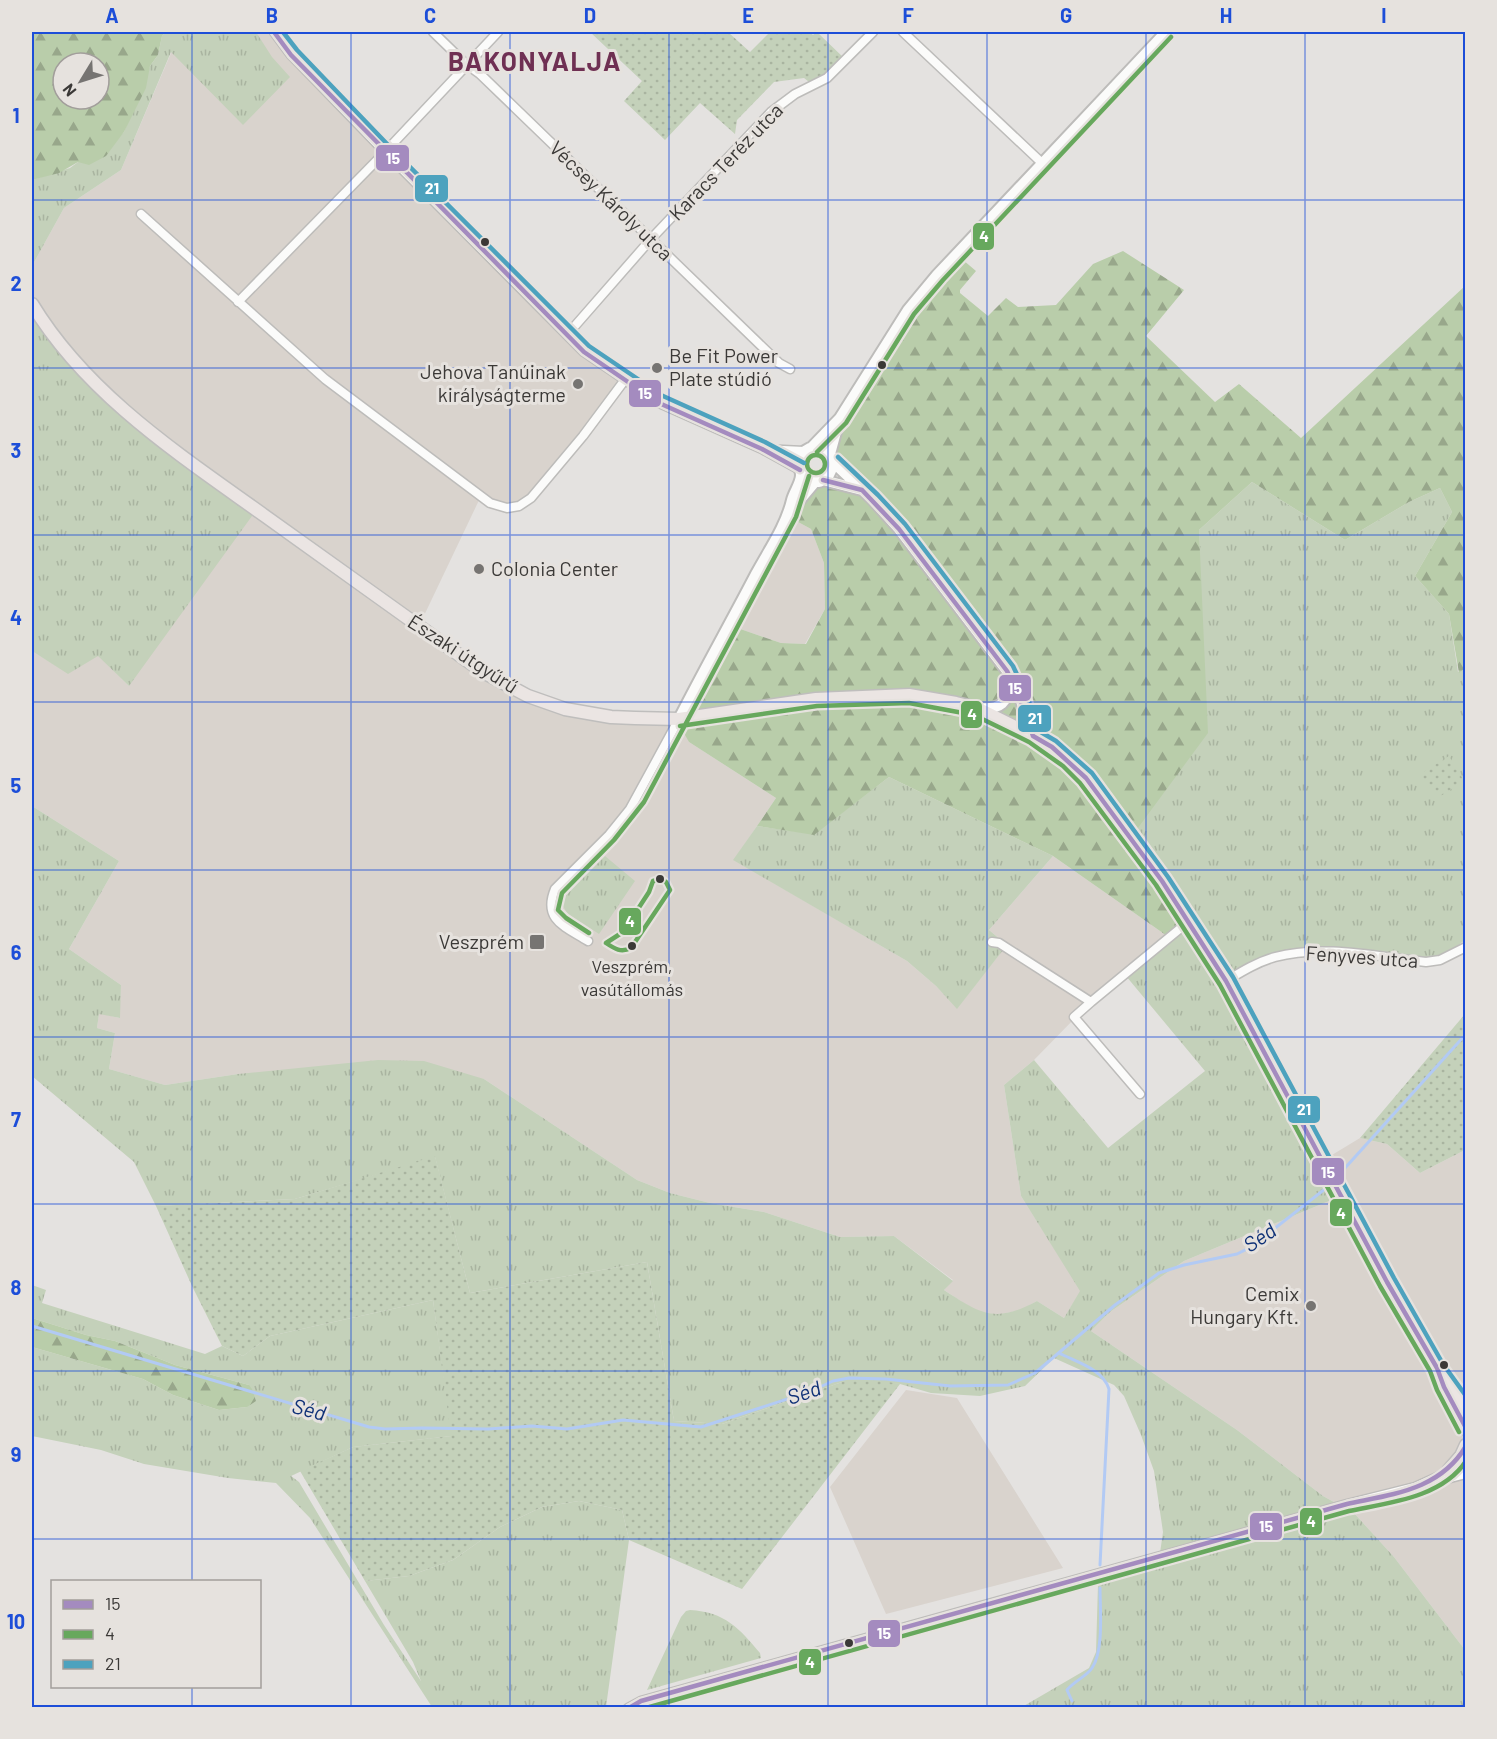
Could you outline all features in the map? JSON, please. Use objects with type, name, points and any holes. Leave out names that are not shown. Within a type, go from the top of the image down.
[{"type":"main road","name":"Északi útgyűrű","points":[[32,304],[60,345],[86,376],[138,422],[230,492],[483,672],[534,698],[585,713],[635,718],[679,718],[816,699],[909,695],[977,708],[1034,736],[1060,753],[1086,778],[1162,881],[1226,981],[1387,1282],[1437,1368]]},
{"type":"main road","points":[[1437,1368],[1466,1400]]},
{"type":"main road","points":[[1437,1368],[1466,1410]]},
{"type":"main road","points":[[1437,1368],[1444,1387],[1466,1429]]},
{"type":"main road","points":[[1448,1472],[1461,1456],[1466,1445]]},
{"type":"street","points":[[274,32],[291,55],[584,352],[659,404],[762,449],[801,472],[809,480],[862,490]]},
{"type":"street","name":"Vécsey Károly utca","points":[[433,32],[466,64],[480,74],[780,363],[790,369]]},
{"type":"street","points":[[238,302],[385,152],[498,32]]},
{"type":"street","name":"Karacs Teréz utca","points":[[567,335],[651,239],[771,112],[795,94],[827,78],[873,32]]},
{"type":"street","points":[[903,32],[1042,164]]},
{"type":"street","points":[[588,941],[556,920],[550,905],[551,897],[555,889],[609,835],[630,809],[789,513],[801,472],[799,460],[840,418],[908,310],[937,275],[1166,32]]},
{"type":"street","points":[[141,214],[325,379],[490,503],[501,508],[519,506],[531,498],[583,436],[624,381]]},
{"type":"street","points":[[789,513],[819,481],[832,471],[832,458],[840,418]]},
{"type":"street","points":[[762,449],[822,448],[873,500],[899,529],[1006,671],[1020,698],[1034,736]]},
{"type":"street","points":[[977,708],[997,708],[1006,699],[1009,692],[1006,671]]},
{"type":"street","points":[[1140,1094],[1074,1017],[1188,922]]},
{"type":"street","points":[[992,942],[999,943],[1091,1002]]},
{"type":"street","name":"Fenyves utca","points":[[1226,981],[1265,960],[1300,951],[1325,951],[1426,963],[1440,960],[1466,947]]},
{"type":"street","points":[[1429,1482],[1466,1464]]},
{"type":"street","points":[[628,1707],[641,1701],[1429,1482],[1466,1474]]},
{"type":"shaded area","points":[[180,32],[274,32],[606,371],[621,383],[531,498],[513,507],[481,496],[420,624],[482,669],[581,713],[679,716],[689,742],[776,798],[734,860],[907,961],[957,1008],[1007,945],[989,930],[1053,856],[1170,938],[1076,1017],[1034,1060],[1004,1085],[1021,1196],[1081,1291],[1064,1318],[1037,1301],[1021,1310],[997,1315],[976,1311],[944,1290],[953,1280],[894,1236],[840,1237],[764,1212],[710,1203],[670,1193],[637,1180],[484,1079],[238,1074],[165,1085],[109,1069],[115,1033],[97,1028],[99,1013],[119,1018],[121,985],[69,949],[119,861],[32,806],[32,651],[68,673],[98,655],[129,686],[87,375],[32,299],[32,266],[64,208],[121,170]]},
{"type":"shaded area","points":[[787,516],[811,529],[824,563],[825,609],[805,644],[781,643],[726,624]]},
{"type":"shaded area","points":[[1360,1138],[1387,1144],[1420,1173],[1465,1150],[1465,1650],[1394,1557],[1354,1513],[1323,1496],[1237,1430],[1091,1331],[1110,1312],[1184,1261],[1341,1196],[1322,1161]]},
{"type":"shaded area","points":[[906,1390],[957,1398],[1063,1568],[886,1614],[830,1487]]},
{"type":"green space","points":[[32,32],[165,32],[158,55],[150,66],[146,88],[124,132],[106,156],[89,165],[78,162],[59,173],[32,180]]},
{"type":"green space","points":[[165,32],[256,32],[272,57],[290,77],[243,125],[171,52],[121,170],[64,208],[32,266],[32,180],[70,168],[114,143],[124,132],[150,66],[158,55]]},
{"type":"green space","points":[[590,32],[728,32],[750,52],[770,32],[809,32],[813,35],[817,32],[846,60],[813,85],[804,78],[774,82],[737,120],[735,134],[700,103],[665,140],[624,101],[642,81]]},
{"type":"green space","points":[[1123,251],[1184,290],[1146,336],[1215,402],[1239,384],[1301,438],[1465,286],[1465,668],[1459,673],[1449,614],[1415,576],[1452,512],[1440,488],[1409,502],[1345,540],[1252,482],[1199,530],[1208,733],[1132,836],[1188,924],[1170,938],[1053,856],[889,777],[814,835],[757,826],[776,798],[689,742],[681,728],[679,716],[726,624],[781,643],[806,644],[825,609],[824,563],[811,529],[787,516],[816,482],[857,489],[831,454],[845,409],[907,308],[956,254],[976,271],[960,293],[988,316],[1006,298],[1018,307],[1056,305],[1093,264]]},
{"type":"green space","points":[[32,299],[88,375],[257,509],[129,686],[98,656],[68,674],[32,651]]},
{"type":"green space","points":[[1252,482],[1345,540],[1409,502],[1440,488],[1452,512],[1415,576],[1449,614],[1458,672],[1465,668],[1465,940],[1440,959],[1299,951],[1224,980],[1341,1196],[1184,1261],[1110,1312],[1091,1331],[1237,1430],[1323,1496],[1354,1513],[1394,1557],[1465,1650],[1465,1707],[1022,1707],[1089,1668],[1096,1652],[1098,1584],[1158,1567],[1163,1532],[1154,1471],[1124,1396],[1114,1385],[1054,1358],[1025,1386],[980,1396],[931,1393],[900,1384],[842,1382],[722,1424],[674,1421],[647,1262],[470,1293],[435,1157],[295,1199],[156,1206],[134,1162],[32,1076],[32,806],[119,861],[69,949],[121,985],[120,1018],[99,1014],[97,1028],[115,1033],[109,1069],[165,1085],[238,1074],[378,1060],[424,1061],[484,1079],[637,1180],[670,1193],[710,1203],[764,1212],[840,1237],[894,1236],[953,1281],[944,1290],[968,1305],[989,1313],[999,1314],[1037,1301],[1064,1318],[1080,1291],[1021,1196],[1004,1085],[1034,1060],[1108,1148],[1205,1071],[1126,976],[1188,924],[1132,836],[1201,607],[1199,530]]},
{"type":"green space","points":[[1449,756],[1464,781],[1436,799],[1420,774]]},
{"type":"green space","points":[[889,777],[1053,856],[989,930],[1007,945],[957,1009],[936,986],[907,961],[733,860],[757,826],[814,834]]},
{"type":"green space","points":[[605,856],[635,881],[599,934],[567,913],[563,906],[568,892]]},
{"type":"green space","points":[[1465,1014],[1465,1150],[1420,1173],[1387,1144],[1360,1138]]},
{"type":"green space","points":[[435,1156],[470,1293],[647,1262],[674,1421],[722,1424],[842,1382],[863,1378],[900,1384],[742,1589],[629,1540],[622,1510],[579,1501],[542,1507],[500,1527],[453,1560],[409,1576],[365,1581],[300,1471],[353,1447],[451,1436],[433,1300],[270,1336],[243,1356],[222,1346],[156,1206],[295,1199]]},
{"type":"green space","points":[[32,1285],[46,1290],[42,1303],[205,1354],[222,1346],[243,1356],[270,1336],[433,1300],[452,1436],[353,1447],[291,1476],[299,1482],[384,1625],[421,1681],[413,1662],[365,1581],[409,1576],[453,1560],[500,1527],[542,1507],[579,1501],[622,1510],[629,1540],[606,1707],[432,1707],[310,1518],[276,1483],[228,1478],[144,1464],[101,1450],[32,1436],[32,1347],[143,1379],[173,1395],[219,1410],[247,1407],[249,1385],[175,1365],[115,1341],[86,1335],[32,1318]]},
{"type":"green space","points":[[32,1318],[86,1335],[115,1341],[175,1365],[249,1385],[256,1401],[247,1407],[219,1410],[173,1395],[143,1379],[32,1347]]},
{"type":"green space","points":[[690,1610],[713,1614],[730,1623],[760,1653],[761,1658],[647,1690],[681,1617]]},
{"type":"waterway","name":"Séd","points":[[1336,1178],[1466,1034]]},
{"type":"waterway","name":"Séd","points":[[32,1326],[369,1427],[488,1429],[532,1426],[567,1429],[623,1420],[701,1427],[809,1392],[833,1381],[849,1378],[886,1379],[950,1386],[1008,1385],[1035,1373],[1115,1305],[1159,1273],[1184,1265],[1237,1254],[1251,1247],[1330,1185]]},
{"type":"waterway","points":[[1059,1353],[1095,1371],[1106,1382],[1109,1389],[1100,1565]]},
{"type":"waterway","points":[[1072,1701],[1067,1690],[1089,1671],[1096,1661],[1100,1629],[1100,1588]]},
{"type":"transit line","name":"15","points":[[274,32],[291,55],[584,352],[659,403],[762,449],[800,470]]},
{"type":"transit line","name":"21","points":[[283,32],[297,50],[390,147],[589,346],[663,396],[765,442],[804,463]]},
{"type":"transit line","name":"4","points":[[817,452],[846,423],[914,314],[943,280],[1171,37]]},
{"type":"transit line","name":"4","points":[[816,455],[822,458],[825,464],[822,470],[816,473],[810,470],[807,464],[810,458],[816,455]]},
{"type":"transit line","name":"21","points":[[838,457],[905,524],[1013,666],[1027,696],[1039,731],[1056,741],[1092,773],[1168,877],[1233,977],[1394,1278],[1443,1364],[1466,1396]]},
{"type":"transit line","name":"4","points":[[589,933],[558,910],[562,893],[614,840],[644,802],[796,517],[809,476]]},
{"type":"transit line","name":"15","points":[[823,480],[862,490],[899,529],[1007,671],[1020,698],[1033,736],[1052,747],[1086,778],[1162,881],[1226,981],[1387,1282],[1437,1368],[1444,1387],[1466,1428]]},
{"type":"transit line","name":"4","points":[[680,726],[817,706],[909,703],[974,715],[1029,742],[1063,766],[1080,783],[1156,885],[1220,985],[1380,1286],[1430,1371],[1437,1390],[1459,1432]]},
{"type":"transit line","name":"4","points":[[661,879],[666,882],[670,890],[631,948],[618,950],[606,943],[623,932],[649,892],[653,881],[661,879]]},
{"type":"transit line","name":"15","points":[[629,1708],[641,1701],[1347,1504],[1414,1488],[1443,1472],[1466,1446]]},
{"type":"transit line","name":"4","points":[[646,1708],[1349,1511],[1413,1497],[1443,1483],[1466,1461]]},
{"type":"place","name":"Be Fit Power Plate stúdió","points":[[657,368]]},
{"type":"place","name":"Jehova Tanúinak királyságterme","points":[[578,384]]},
{"type":"place","name":"Colonia Center","points":[[479,569]]},
{"type":"place","name":"Veszprém","points":[[537,942]]},
{"type":"place","name":"Veszprém, vasútállomás","points":[[632,946]]},
{"type":"place","name":"Cemix Hungary Kft.","points":[[1311,1306]]},
{"type":"district","name":"BAKONYALJA","points":[[535,62]]}]
